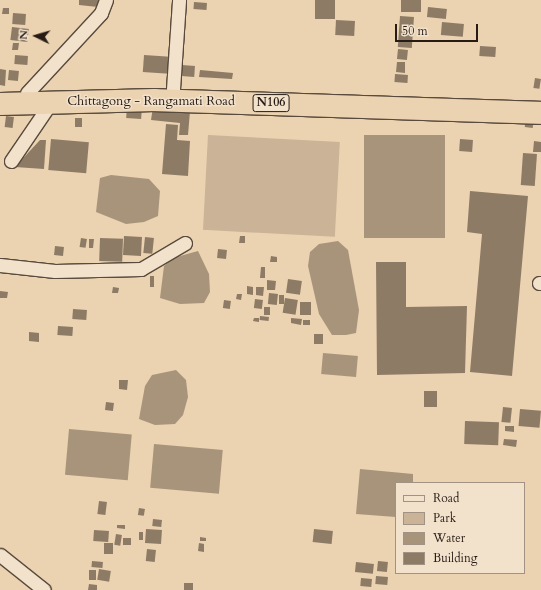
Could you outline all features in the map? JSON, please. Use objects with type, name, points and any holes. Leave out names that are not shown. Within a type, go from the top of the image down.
[{"type":"highway","name":"Chittagong - Rangamati Road","points":[[0,93],[173,89],[541,98]]},
{"type":"highway","name":"Chittagong - Rangamati Road","points":[[0,104],[52,101],[193,100],[541,113]]},
{"type":"street","points":[[27,93],[101,13],[106,0]]},
{"type":"street","points":[[173,89],[180,0]]},
{"type":"street","points":[[11,161],[52,101]]},
{"type":"street","points":[[0,265],[55,271],[141,269],[185,243]]},
{"type":"street","points":[[0,555],[44,590]]},
{"type":"green space","points":[[208,135],[340,142],[335,237],[203,230]]},
{"type":"water","points":[[364,135],[445,135],[445,238],[364,238]]},
{"type":"water","points":[[111,175],[149,179],[160,191],[158,216],[144,222],[126,224],[96,212],[100,178]]},
{"type":"water","points":[[338,241],[348,250],[359,310],[356,333],[346,335],[332,335],[319,314],[308,266],[310,252],[319,244]]},
{"type":"water","points":[[198,251],[209,274],[210,292],[204,303],[180,304],[160,298],[164,266],[173,258]]},
{"type":"water","points":[[323,353],[358,356],[356,377],[321,374]]},
{"type":"water","points":[[176,370],[186,380],[188,397],[183,415],[175,424],[155,425],[139,419],[145,386],[152,375]]},
{"type":"water","points":[[69,429],[132,434],[128,480],[65,475]]},
{"type":"water","points":[[154,444],[223,450],[219,494],[150,488]]},
{"type":"water","points":[[360,469],[413,474],[413,482],[395,482],[395,517],[356,514]]},
{"type":"building","points":[[79,0],[98,0],[98,7],[79,5]]},
{"type":"building","points":[[315,0],[335,0],[335,19],[315,19]]},
{"type":"building","points":[[401,0],[421,0],[421,12],[401,12]]},
{"type":"building","points":[[194,2],[207,3],[206,10],[194,9]]},
{"type":"building","points":[[428,7],[447,9],[446,19],[427,17]]},
{"type":"building","points":[[3,8],[9,8],[9,14],[2,14]]},
{"type":"building","points":[[13,13],[26,14],[25,25],[12,24]]},
{"type":"building","points":[[400,16],[414,17],[412,48],[398,47]]},
{"type":"building","points":[[336,20],[355,21],[354,36],[335,35]]},
{"type":"building","points":[[442,22],[464,24],[463,37],[441,35]]},
{"type":"building","points":[[12,27],[29,29],[27,42],[10,40]]},
{"type":"building","points":[[13,43],[19,43],[18,50],[12,50]]},
{"type":"building","points":[[480,46],[496,47],[495,57],[479,56]]},
{"type":"building","points":[[398,49],[408,50],[407,60],[397,59]]},
{"type":"building","points":[[15,55],[28,56],[27,65],[14,64]]},
{"type":"building","points":[[144,55],[170,57],[169,74],[143,72]]},
{"type":"building","points":[[397,62],[405,62],[405,73],[396,72]]},
{"type":"building","points":[[182,65],[195,66],[194,77],[181,76]]},
{"type":"building","points":[[0,69],[6,70],[5,86],[0,85]]},
{"type":"building","points":[[9,70],[19,71],[18,81],[8,80]]},
{"type":"building","points":[[200,70],[233,73],[232,79],[199,77]]},
{"type":"building","points":[[395,74],[408,75],[407,83],[394,82]]},
{"type":"building","points":[[535,78],[541,79],[539,89],[533,88]]},
{"type":"building","points":[[127,106],[142,107],[141,119],[126,118]]},
{"type":"building","points":[[153,107],[190,111],[188,135],[179,135],[180,123],[151,120]]},
{"type":"building","points":[[6,116],[14,117],[13,128],[5,127]]},
{"type":"building","points":[[526,117],[534,118],[533,128],[525,127]]},
{"type":"building","points":[[75,118],[82,118],[82,127],[75,127]]},
{"type":"building","points":[[166,124],[178,125],[177,140],[190,141],[188,176],[162,174]]},
{"type":"building","points":[[51,139],[89,142],[86,173],[48,170]]},
{"type":"building","points":[[460,139],[473,140],[472,152],[459,151]]},
{"type":"building","points":[[40,140],[46,140],[44,169],[15,167]]},
{"type":"building","points":[[534,141],[541,142],[541,152],[533,152]]},
{"type":"building","points":[[523,153],[537,154],[535,186],[521,185]]},
{"type":"building","points":[[470,191],[528,196],[512,376],[470,372],[482,234],[467,232]]},
{"type":"building","points":[[124,236],[142,237],[141,256],[123,255]]},
{"type":"building","points":[[240,236],[245,236],[245,243],[239,243]]},
{"type":"building","points":[[145,237],[154,238],[152,254],[143,253]]},
{"type":"building","points":[[81,238],[87,239],[86,248],[80,247]]},
{"type":"building","points":[[100,238],[123,239],[122,262],[99,261]]},
{"type":"building","points":[[89,239],[94,239],[93,248],[89,248]]},
{"type":"building","points":[[55,246],[64,247],[63,256],[54,255]]},
{"type":"building","points":[[218,249],[227,250],[226,259],[217,258]]},
{"type":"building","points":[[271,256],[277,257],[277,262],[270,262]]},
{"type":"building","points":[[376,262],[406,262],[406,307],[467,306],[465,373],[377,375]]},
{"type":"building","points":[[261,267],[265,267],[265,278],[260,278]]},
{"type":"building","points":[[150,276],[154,276],[154,287],[150,287]]},
{"type":"building","points":[[288,279],[302,281],[300,295],[286,293]]},
{"type":"building","points":[[267,280],[276,281],[275,290],[267,290]]},
{"type":"building","points":[[247,286],[253,287],[253,295],[247,294]]},
{"type":"building","points":[[113,287],[119,288],[118,293],[112,293]]},
{"type":"building","points":[[256,287],[264,287],[263,296],[256,295]]},
{"type":"building","points":[[0,291],[8,292],[7,298],[0,298]]},
{"type":"building","points":[[269,293],[278,294],[277,305],[268,304]]},
{"type":"building","points":[[237,294],[242,294],[241,300],[236,299]]},
{"type":"building","points":[[279,295],[284,295],[284,304],[279,304]]},
{"type":"building","points":[[285,298],[298,300],[295,315],[283,313]]},
{"type":"building","points":[[255,299],[263,300],[262,309],[254,308]]},
{"type":"building","points":[[224,300],[231,301],[230,309],[223,308]]},
{"type":"building","points":[[300,302],[311,302],[311,315],[300,315]]},
{"type":"building","points":[[264,307],[270,307],[270,315],[264,315]]},
{"type":"building","points":[[73,309],[87,310],[86,320],[72,319]]},
{"type":"building","points":[[260,316],[269,317],[269,321],[260,320]]},
{"type":"building","points":[[254,318],[259,318],[259,322],[253,321]]},
{"type":"building","points":[[291,318],[302,319],[301,325],[291,323]]},
{"type":"building","points":[[303,320],[310,320],[310,325],[303,325]]},
{"type":"building","points":[[58,326],[73,327],[72,336],[57,335]]},
{"type":"building","points":[[29,332],[39,333],[39,342],[29,341]]},
{"type":"building","points":[[314,334],[323,334],[323,344],[314,344]]},
{"type":"building","points":[[119,380],[128,380],[127,390],[119,389]]},
{"type":"building","points":[[424,391],[437,391],[437,407],[424,407]]},
{"type":"building","points":[[106,402],[114,403],[113,411],[105,410]]},
{"type":"building","points":[[503,407],[512,408],[510,423],[501,422]]},
{"type":"building","points":[[520,409],[541,411],[539,428],[519,426]]},
{"type":"building","points":[[465,421],[499,422],[498,445],[464,444]]},
{"type":"building","points":[[505,426],[514,426],[514,432],[505,431]]},
{"type":"building","points":[[504,439],[517,440],[516,447],[503,445]]},
{"type":"building","points":[[99,501],[107,502],[105,515],[97,514]]},
{"type":"building","points":[[139,508],[145,509],[144,516],[138,515]]},
{"type":"building","points":[[153,519],[162,520],[161,527],[152,526]]},
{"type":"building","points":[[117,525],[125,525],[125,529],[117,528]]},
{"type":"building","points":[[146,529],[162,530],[161,544],[145,543]]},
{"type":"building","points":[[314,529],[333,531],[332,544],[313,542]]},
{"type":"building","points":[[94,530],[109,531],[108,542],[93,541]]},
{"type":"building","points":[[139,532],[143,532],[143,540],[139,540]]},
{"type":"building","points":[[116,534],[122,535],[120,546],[114,545]]},
{"type":"building","points":[[200,537],[206,538],[206,541],[200,541]]},
{"type":"building","points":[[123,538],[131,538],[131,545],[123,545]]},
{"type":"building","points":[[104,543],[113,543],[113,554],[104,554]]},
{"type":"building","points":[[199,543],[204,544],[204,552],[198,551]]},
{"type":"building","points":[[147,549],[156,550],[155,562],[146,561]]},
{"type":"building","points":[[92,561],[103,562],[102,568],[91,567]]},
{"type":"building","points":[[378,561],[388,562],[387,572],[377,571]]},
{"type":"building","points":[[356,562],[374,564],[373,574],[355,572]]},
{"type":"building","points":[[99,569],[111,571],[109,582],[97,580]]},
{"type":"building","points":[[89,570],[96,570],[96,580],[89,580]]},
{"type":"building","points":[[376,576],[388,577],[387,585],[375,584]]},
{"type":"building","points":[[361,578],[372,579],[371,587],[360,586]]},
{"type":"building","points":[[184,583],[193,583],[193,590],[184,590]]},
{"type":"building","points":[[89,584],[97,585],[97,590],[88,590]]}]
